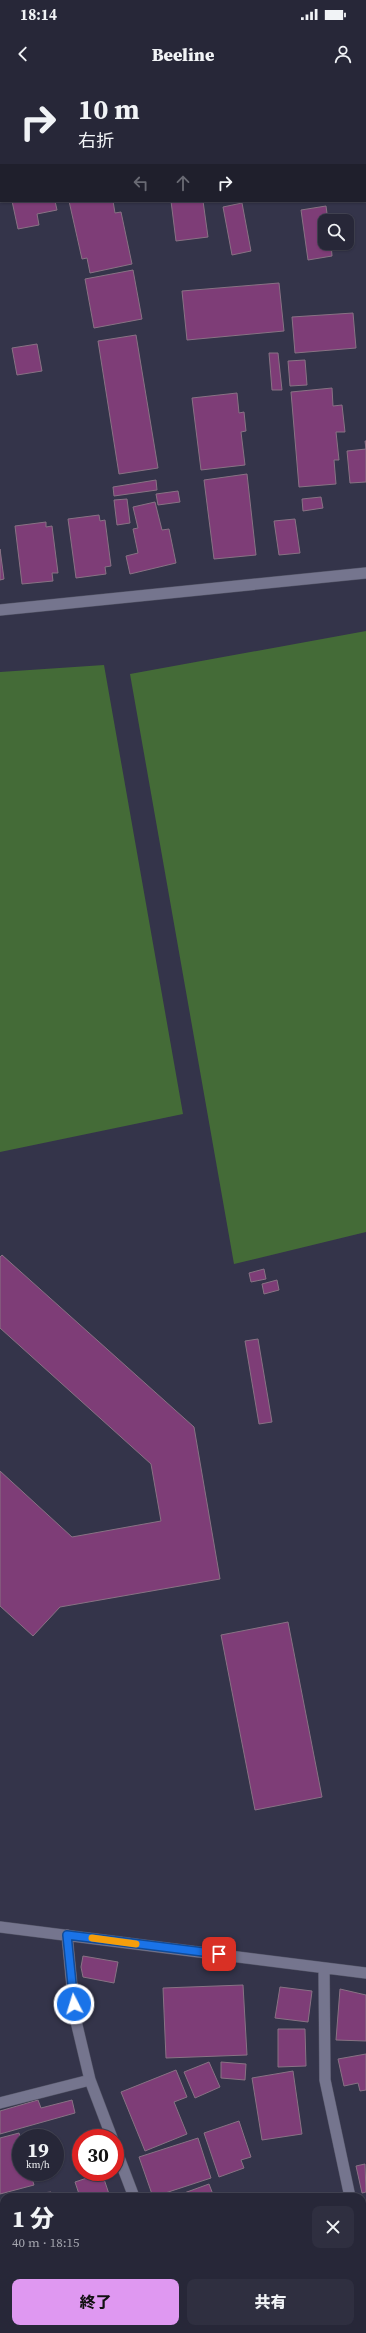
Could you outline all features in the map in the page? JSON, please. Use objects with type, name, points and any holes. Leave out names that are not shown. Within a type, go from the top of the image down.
[{"type":"street","points":[[0,610],[366,573]]},
{"type":"street","points":[[0,1927],[366,1973]]},
{"type":"street","points":[[67,1935],[75,2018],[90,2080],[109,2129]]},
{"type":"street","points":[[324,1968],[325,2080],[349,2193]]},
{"type":"street","points":[[0,2103],[90,2080]]},
{"type":"street","points":[[124,2171],[132,2193]]},
{"type":"green space","points":[[366,631],[366,1232],[234,1264],[130,674]]},
{"type":"green space","points":[[104,665],[183,1114],[0,1152],[0,672]]},
{"type":"building","points":[[12,202],[55,202],[57,210],[37,214],[39,225],[18,229]]},
{"type":"building","points":[[69,202],[113,202],[115,213],[121,212],[132,264],[90,273],[87,258],[82,259]]},
{"type":"building","points":[[171,202],[203,202],[208,237],[176,241]]},
{"type":"building","points":[[242,203],[251,251],[232,255],[223,207]]},
{"type":"building","points":[[326,206],[327,214],[318,214],[318,250],[332,250],[332,256],[308,260],[301,210]]},
{"type":"building","points":[[133,270],[142,319],[94,328],[85,279]]},
{"type":"building","points":[[279,283],[284,331],[187,340],[182,291]]},
{"type":"building","points":[[353,313],[356,348],[295,353],[292,317]]},
{"type":"building","points":[[136,335],[158,468],[119,474],[98,341]]},
{"type":"building","points":[[37,344],[42,371],[17,375],[12,348]]},
{"type":"building","points":[[269,353],[278,353],[282,390],[272,390]]},
{"type":"building","points":[[305,360],[307,385],[290,386],[288,361]]},
{"type":"building","points":[[332,388],[333,406],[342,405],[345,432],[336,432],[339,460],[334,460],[336,484],[299,487],[291,392]]},
{"type":"building","points":[[237,393],[239,413],[244,412],[246,431],[241,432],[245,465],[201,470],[192,398]]},
{"type":"building","points":[[366,449],[366,482],[350,483],[347,451]]},
{"type":"building","points":[[247,474],[256,555],[214,559],[204,480]]},
{"type":"building","points":[[156,480],[157,490],[114,496],[113,487]]},
{"type":"building","points":[[178,491],[180,502],[158,505],[156,494]]},
{"type":"building","points":[[321,497],[323,508],[303,511],[302,499]]},
{"type":"building","points":[[127,499],[130,523],[117,525],[114,500]]},
{"type":"building","points":[[155,502],[162,530],[169,529],[176,563],[130,574],[126,556],[138,553],[133,529],[138,528],[133,507]]},
{"type":"building","points":[[99,515],[100,521],[105,520],[111,566],[105,567],[106,574],[76,578],[68,519]]},
{"type":"building","points":[[295,519],[300,553],[279,555],[274,521]]},
{"type":"building","points":[[46,522],[46,527],[52,526],[58,573],[52,573],[53,581],[22,584],[15,526]]},
{"type":"building","points":[[0,549],[4,579],[0,580]]},
{"type":"building","points":[[2,1255],[194,1427],[220,1579],[60,1607],[33,1636],[0,1606],[0,1471],[72,1537],[161,1521],[151,1464],[0,1328],[0,1257]]},
{"type":"building","points":[[264,1269],[266,1279],[251,1282],[249,1273]]},
{"type":"building","points":[[277,1280],[279,1290],[264,1294],[262,1284]]},
{"type":"building","points":[[258,1339],[272,1422],[259,1424],[245,1341]]},
{"type":"building","points":[[288,1622],[322,1797],[255,1810],[221,1635]]},
{"type":"building","points":[[83,1956],[118,1962],[114,1983],[83,1977],[81,1967]]},
{"type":"building","points":[[243,1985],[247,2055],[166,2058],[163,1988]]},
{"type":"building","points":[[280,1987],[312,1991],[308,2022],[275,2018]]},
{"type":"building","points":[[340,1989],[366,1995],[366,2041],[336,2040]]},
{"type":"building","points":[[278,2029],[305,2029],[306,2066],[278,2067]]},
{"type":"building","points":[[366,2054],[366,2090],[360,2091],[358,2083],[344,2086],[338,2059]]},
{"type":"building","points":[[209,2062],[220,2087],[195,2098],[184,2072]]},
{"type":"building","points":[[221,2062],[246,2064],[245,2080],[221,2078]]},
{"type":"building","points":[[176,2070],[187,2097],[174,2102],[187,2134],[145,2151],[121,2092]]},
{"type":"building","points":[[293,2071],[302,2134],[262,2140],[252,2078]]},
{"type":"building","points":[[38,2100],[41,2108],[72,2100],[75,2113],[18,2129],[12,2129],[12,2131],[0,2134],[0,2111]]},
{"type":"building","points":[[239,2121],[251,2157],[241,2160],[244,2168],[219,2177],[204,2133]]},
{"type":"building","points":[[12,2135],[12,2181],[33,2181],[34,2185],[0,2193],[0,2138]]},
{"type":"building","points":[[198,2138],[211,2178],[165,2193],[152,2193],[139,2157]]},
{"type":"building","points":[[365,2164],[366,2192],[362,2193],[356,2166]]},
{"type":"building","points":[[78,2181],[105,2181],[109,2193],[79,2193],[75,2182]]},
{"type":"building","points":[[209,2184],[212,2193],[184,2193]]},
{"type":"slow traffic","points":[[92,1938],[136,1944]]},
{"type":"route","points":[[74,2004],[67,1935],[219,1954]]}]
